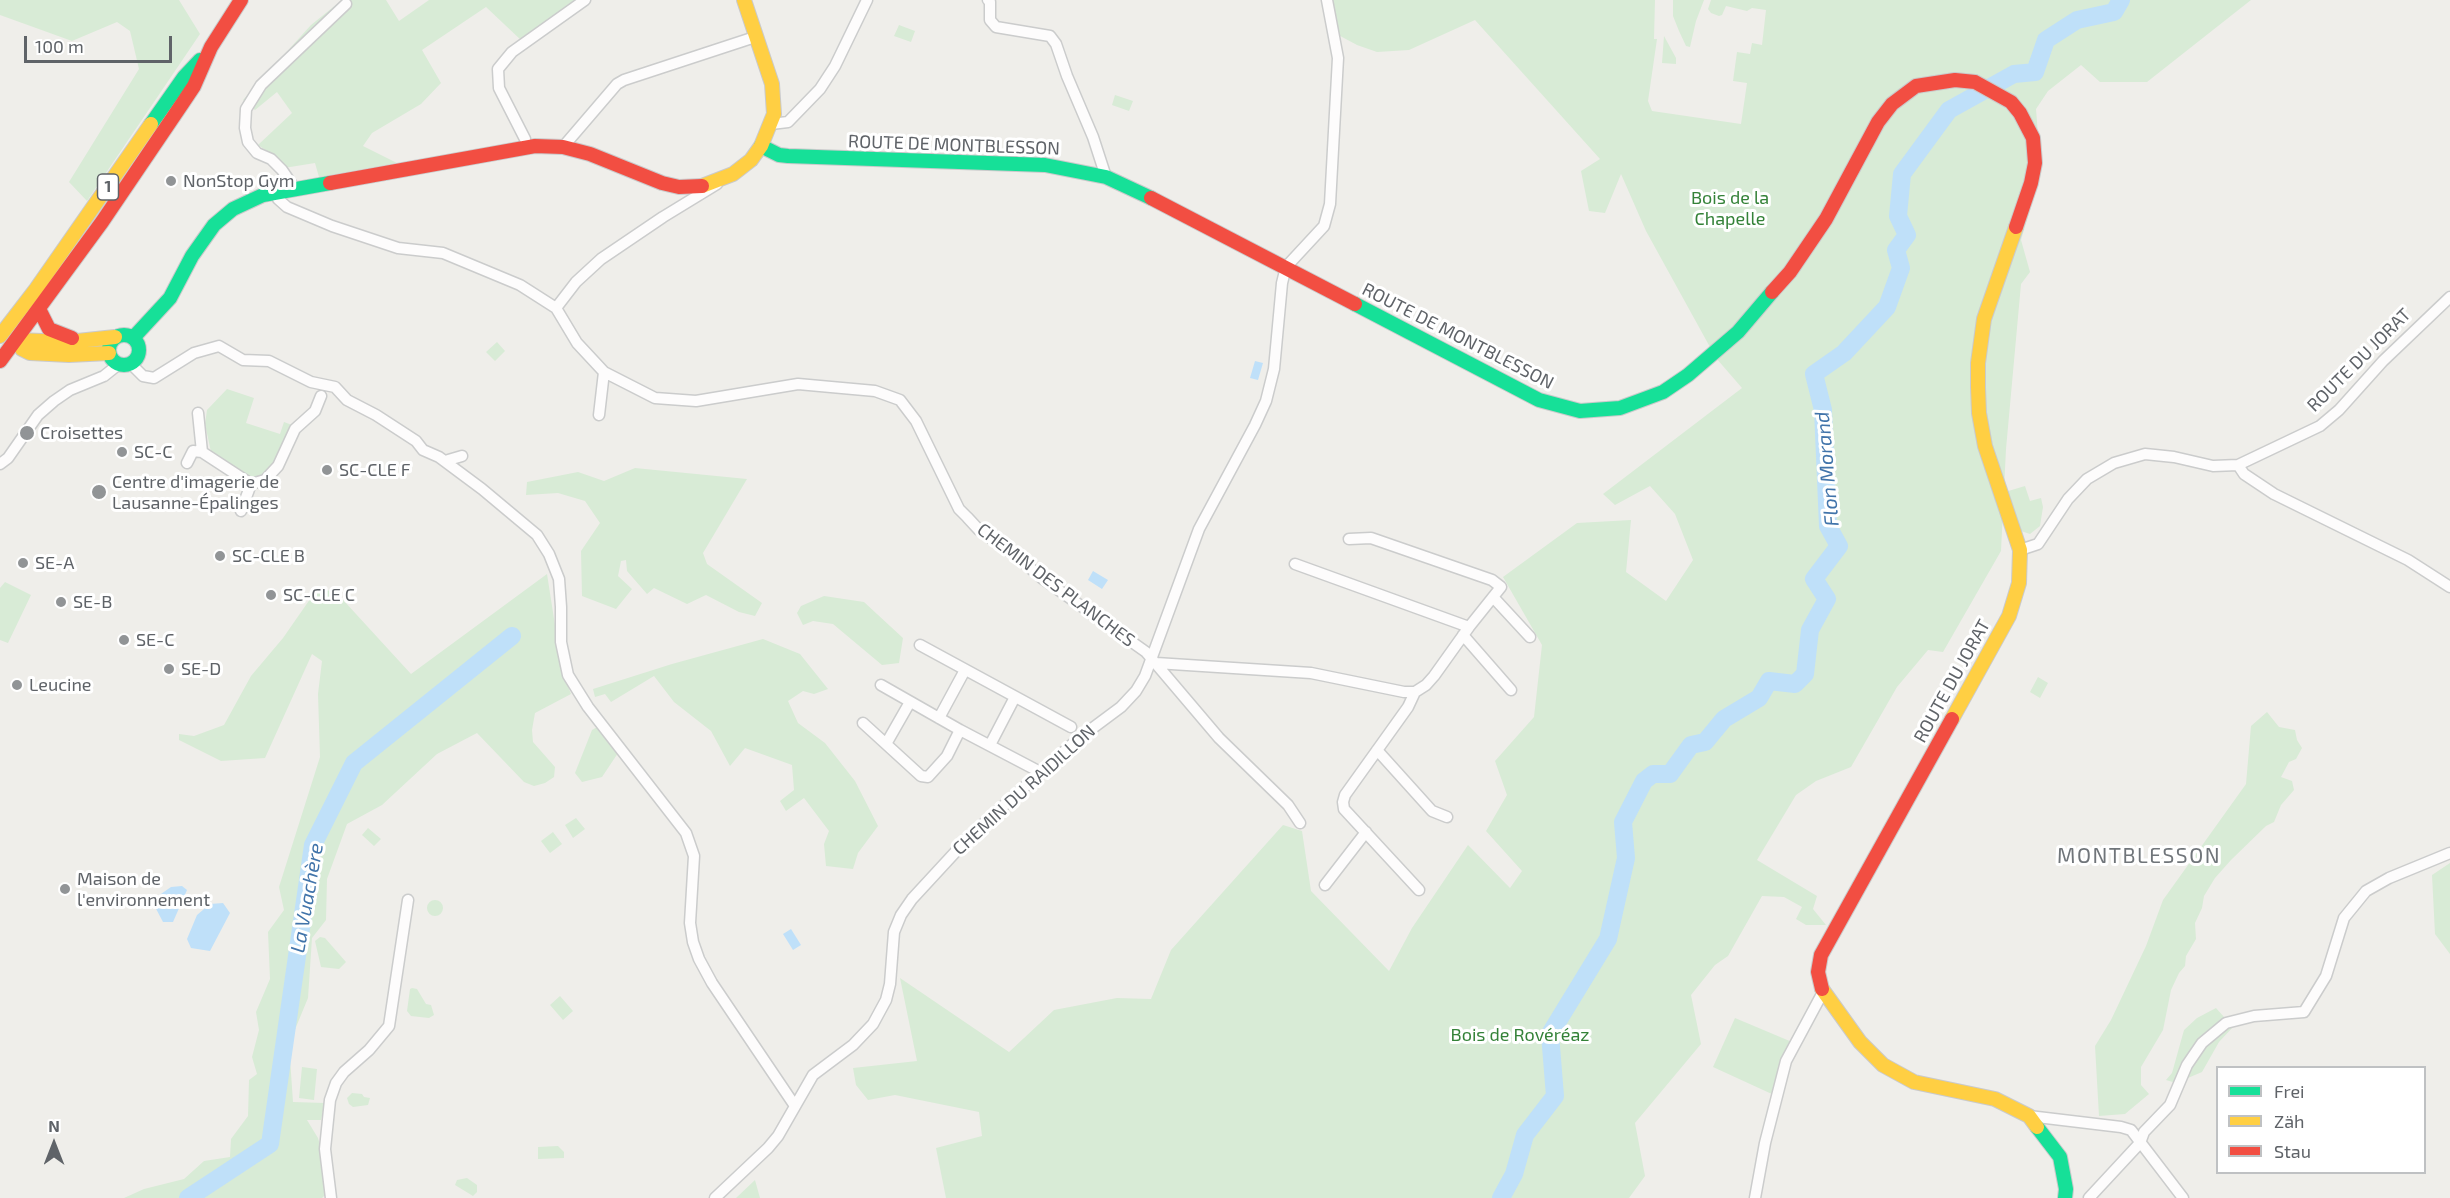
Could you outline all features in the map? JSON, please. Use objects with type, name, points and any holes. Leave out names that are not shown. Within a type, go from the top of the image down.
[{"type":"street","name":"1","points":[[0,361],[102,222],[194,86],[211,47],[241,0]]},
{"type":"street","points":[[525,139],[499,88],[498,69],[512,52],[585,0]]},
{"type":"street","points":[[556,308],[576,282],[601,259],[741,169],[761,146],[771,123],[774,103],[772,84],[744,0]]},
{"type":"street","points":[[771,123],[788,122],[820,89],[835,66],[867,0]]},
{"type":"street","points":[[988,0],[990,20],[996,27],[1050,36],[1056,44],[1106,177]]},
{"type":"street","points":[[1286,267],[1324,225],[1330,204],[1338,58],[1327,0]]},
{"type":"street","points":[[295,189],[271,159],[257,153],[248,142],[245,128],[246,109],[261,85],[346,4]]},
{"type":"street","points":[[563,147],[620,82],[755,37]]},
{"type":"street","name":"1","points":[[2,331],[184,77],[211,47]]},
{"type":"street","name":"ROUTE DE MONTBLESSON","points":[[761,146],[779,155],[1045,165],[1106,177],[1153,198],[1539,400],[1580,411],[1620,408],[1642,402],[1672,386],[1738,332],[1790,272],[1826,219],[1878,122],[1892,104],[1916,86],[1955,80],[1975,82],[2011,102],[2020,113],[2033,138],[2035,162],[2031,183],[1984,319],[1978,363],[1979,413],[1995,482],[2020,550]]},
{"type":"street","points":[[133,338],[170,298],[192,256],[214,225],[244,203],[276,192],[535,146],[563,147],[590,154],[662,183],[702,186],[724,179]]},
{"type":"street","name":"CHEMIN DES PLANCHES","points":[[276,192],[278,199],[287,207],[325,223],[398,248],[444,254],[520,285],[556,308],[577,343],[604,372],[655,398],[696,401],[798,384],[876,391],[900,400],[916,421],[959,509],[979,530],[1015,555],[1042,579],[1140,647],[1154,661]]},
{"type":"street","name":"CHEMIN DU RAIDILLON","points":[[715,1198],[778,1136],[813,1076],[860,1039],[879,1016],[886,1000],[891,977],[894,932],[907,906],[965,840],[1078,739],[1129,699],[1141,685],[1154,661],[1198,529],[1266,401],[1274,369],[1282,283],[1286,267]]},
{"type":"street","name":"ROUTE DU JORAT","points":[[2065,1198],[2066,1189],[2060,1157],[2029,1116],[1995,1099],[1914,1082],[1883,1065],[1860,1042],[1823,992],[1818,972],[1821,955],[2009,616],[2019,583],[2020,550],[2038,544],[2068,499],[2087,480],[2114,463],[2145,454],[2174,457],[2213,466],[2238,465],[2320,426],[2339,410],[2383,361],[2450,297]]},
{"type":"street","points":[[39,309],[49,329],[80,341]]},
{"type":"street","points":[[2,331],[17,340],[22,349],[30,354],[109,353]]},
{"type":"street","points":[[0,464],[8,458],[37,418],[63,393],[104,376],[125,364],[138,353],[137,343],[133,338],[124,334],[80,341],[17,340]]},
{"type":"street","points":[[115,337],[110,344],[109,353],[112,359],[125,364],[143,376],[154,378],[187,357],[215,346],[224,348],[246,361],[269,361],[311,382],[334,387],[347,400],[376,415],[416,441],[423,450],[436,454],[531,529],[549,554],[560,587],[561,642],[568,675],[588,707],[686,833],[694,855],[690,923],[699,959],[795,1106]]},
{"type":"street","points":[[598,415],[604,372]]},
{"type":"street","points":[[187,463],[193,451],[202,452],[251,484],[265,480],[278,466],[295,429],[315,411],[321,396]]},
{"type":"street","points":[[198,413],[202,452]]},
{"type":"street","points":[[444,461],[462,456]]},
{"type":"street","points":[[2238,465],[2244,474],[2274,494],[2408,560],[2450,587]]},
{"type":"street","points":[[241,511],[251,484]]},
{"type":"street","points":[[1348,539],[1371,538],[1492,580],[1501,587],[1434,676],[1415,692],[1408,707],[1345,795],[1343,802],[1344,809],[1419,890]]},
{"type":"street","points":[[1295,564],[1466,631],[1511,690]]},
{"type":"street","points":[[1493,597],[1530,637]]},
{"type":"street","points":[[920,645],[1071,727]]},
{"type":"street","points":[[1154,661],[1311,673],[1404,692],[1415,692]]},
{"type":"street","points":[[1154,661],[1219,738],[1288,805],[1299,823]]},
{"type":"street","points":[[939,718],[966,670]]},
{"type":"street","points":[[881,685],[1042,773]]},
{"type":"street","points":[[990,746],[1015,697]]},
{"type":"street","points":[[886,744],[910,702]]},
{"type":"street","points":[[862,723],[921,776],[928,777],[947,756],[960,730]]},
{"type":"street","points":[[1377,750],[1432,811],[1447,817]]},
{"type":"street","points":[[1325,885],[1366,832]]},
{"type":"street","points":[[2089,1198],[2140,1143],[2144,1132],[2170,1105],[2187,1065],[2202,1043],[2226,1023],[2254,1016],[2304,1012],[2326,976],[2344,918],[2366,891],[2450,853]]},
{"type":"street","points":[[331,1198],[325,1149],[330,1100],[336,1083],[344,1072],[369,1050],[389,1026],[408,900]]},
{"type":"street","points":[[1755,1198],[1765,1143],[1786,1061],[1823,992]]},
{"type":"street","points":[[2029,1116],[2131,1130],[2183,1198]]},
{"type":"green space","points":[[0,0],[179,0],[200,34],[87,201],[69,182],[139,69],[130,31],[117,22],[72,41],[0,15]]},
{"type":"green space","points":[[342,0],[386,0],[399,21],[429,0],[582,0],[522,41],[486,7],[422,50],[441,83],[421,104],[372,133],[363,146],[397,163],[319,177],[315,163],[284,168],[273,155],[258,145],[292,113],[277,92],[255,110],[243,100],[311,25]]},
{"type":"green space","name":"Bois de Rovéréaz","points":[[1327,0],[1655,0],[1654,39],[1657,39],[1648,101],[1652,111],[1741,124],[1747,83],[1733,81],[1737,52],[1750,54],[1752,43],[1762,45],[1766,10],[1752,8],[1747,11],[1726,6],[1722,15],[1719,16],[1708,9],[1711,0],[2251,0],[2147,82],[2100,82],[2081,65],[2048,91],[2036,109],[2041,173],[2021,240],[2030,272],[2021,284],[2006,449],[2001,551],[1943,652],[1928,650],[1897,687],[1851,767],[1816,781],[1796,795],[1757,860],[1817,896],[1813,909],[1826,925],[1806,925],[1796,919],[1802,907],[1784,897],[1762,896],[1728,956],[1715,965],[1691,995],[1701,1044],[1635,1123],[1645,1176],[1629,1198],[946,1198],[936,1148],[982,1136],[979,1112],[895,1095],[868,1100],[856,1085],[853,1068],[917,1061],[900,978],[1009,1052],[1054,1010],[1117,998],[1151,999],[1171,950],[1283,825],[1302,831],[1311,891],[1389,971],[1412,928],[1468,845],[1510,888],[1522,871],[1486,831],[1507,795],[1495,761],[1534,717],[1542,645],[1503,577],[1577,523],[1631,520],[1626,572],[1666,601],[1693,560],[1675,514],[1650,486],[1615,505],[1603,494],[1742,388],[1716,358],[1646,231],[1621,174],[1605,213],[1589,211],[1581,171],[1600,159],[1475,20],[1409,50],[1377,52],[1357,45],[1329,30]]},
{"type":"green space","points":[[1673,0],[1704,0],[1690,47],[1686,46],[1673,16]]},
{"type":"green space","points":[[899,25],[915,31],[911,42],[894,36]]},
{"type":"green space","points":[[1664,36],[1676,58],[1676,64],[1662,63]]},
{"type":"green space","points":[[1115,95],[1133,101],[1129,111],[1112,105]]},
{"type":"green space","points":[[497,342],[505,351],[495,361],[486,352]]},
{"type":"green space","points":[[227,389],[254,398],[246,423],[280,434],[284,422],[292,425],[279,458],[261,478],[251,477],[211,452],[205,424],[207,410]]},
{"type":"green space","points":[[635,468],[747,479],[703,553],[707,564],[762,603],[755,616],[739,612],[706,595],[687,604],[654,588],[647,594],[627,571],[626,560],[621,561],[618,576],[632,589],[616,609],[582,596],[581,551],[600,523],[585,501],[558,493],[526,495],[527,482],[578,472],[604,481]]},
{"type":"green space","points":[[2025,486],[2030,501],[2041,498],[2043,507],[2040,526],[2030,534],[2021,531],[2005,492]]},
{"type":"green space","points":[[547,574],[562,670],[571,694],[535,713],[532,730],[533,742],[555,767],[554,777],[534,786],[524,782],[477,733],[437,754],[382,805],[347,824],[327,879],[326,920],[312,938],[308,998],[289,1044],[293,1102],[325,1103],[321,1120],[307,1120],[318,1138],[332,1188],[322,1198],[124,1198],[144,1189],[184,1179],[204,1161],[230,1157],[231,1139],[248,1116],[249,1080],[257,1074],[252,1057],[259,1030],[256,1012],[270,979],[268,932],[284,910],[279,887],[320,757],[318,694],[322,661],[312,654],[265,758],[221,761],[179,740],[179,734],[194,736],[224,725],[251,676],[283,638],[315,592],[334,590],[411,674]]},
{"type":"green space","points":[[5,582],[31,595],[8,643],[0,640],[0,588]]},
{"type":"green space","points":[[824,596],[864,602],[903,638],[899,663],[882,665],[833,624],[813,621],[803,625],[797,613],[801,606]]},
{"type":"green space","points":[[763,639],[800,654],[828,689],[814,694],[803,691],[788,701],[798,723],[825,743],[855,781],[878,826],[858,853],[853,869],[826,866],[824,844],[829,831],[804,798],[786,811],[780,801],[794,790],[792,765],[745,748],[730,766],[711,731],[674,702],[654,676],[611,702],[605,694],[595,697],[593,689]]},
{"type":"green space","points":[[2038,677],[2048,683],[2040,698],[2030,692]]},
{"type":"green space","points":[[2267,712],[2279,727],[2295,730],[2302,748],[2296,759],[2289,762],[2281,777],[2292,781],[2294,790],[2281,805],[2274,822],[2266,826],[2231,860],[2215,878],[2204,896],[2202,908],[2195,923],[2196,939],[2186,956],[2185,966],[2171,990],[2163,1030],[2141,1067],[2141,1085],[2149,1094],[2125,1114],[2099,1116],[2095,1046],[2111,1020],[2146,946],[2163,900],[2246,784],[2251,726]]},
{"type":"green space","points":[[599,726],[618,753],[602,777],[582,782],[575,773],[592,730]]},
{"type":"green space","points":[[576,818],[585,829],[573,838],[565,825]]},
{"type":"green space","points":[[368,828],[381,839],[374,846],[362,835]]},
{"type":"green space","points":[[553,832],[562,844],[550,853],[541,841]]},
{"type":"green space","points":[[2450,863],[2450,954],[2435,934],[2432,875]]},
{"type":"green space","points":[[435,900],[443,908],[435,916],[427,908]]},
{"type":"green space","points":[[320,937],[325,938],[346,962],[339,969],[321,967],[315,941]]},
{"type":"green space","points":[[412,988],[417,989],[426,1004],[431,1005],[434,1015],[429,1018],[411,1016],[407,1011]]},
{"type":"green space","points":[[560,996],[573,1011],[563,1020],[550,1005]]},
{"type":"green space","points":[[2216,1008],[2233,1027],[2219,1042],[2202,1072],[2176,1083],[2166,1080],[2172,1073],[2184,1030],[2197,1018]]},
{"type":"green space","points":[[1735,1018],[1792,1042],[1774,1095],[1713,1067]]},
{"type":"green space","points":[[302,1067],[317,1069],[314,1100],[299,1098]]},
{"type":"green space","points":[[352,1093],[370,1098],[368,1105],[353,1107],[349,1104],[347,1098]]},
{"type":"green space","points":[[558,1146],[564,1152],[564,1158],[538,1159],[538,1147]]},
{"type":"green space","points":[[467,1178],[477,1185],[477,1192],[473,1196],[455,1185],[457,1180]]},
{"type":"green space","points":[[755,1180],[760,1198],[736,1198]]},
{"type":"water","points":[[1255,361],[1263,363],[1258,380],[1250,378]]},
{"type":"water","points":[[1093,571],[1108,580],[1102,589],[1088,580]]},
{"type":"water","points":[[182,886],[187,890],[173,922],[163,922],[154,905],[158,896],[171,887]]},
{"type":"water","points":[[223,903],[230,913],[210,951],[191,948],[187,939],[197,915],[210,904]]},
{"type":"water","points":[[791,929],[801,945],[793,950],[783,934]]},
{"type":"waterway","name":"Flon Morand","points":[[1501,1198],[1514,1174],[1525,1135],[1555,1096],[1550,1034],[1608,939],[1626,858],[1623,822],[1644,781],[1653,774],[1670,774],[1691,745],[1705,742],[1724,719],[1759,698],[1769,681],[1795,684],[1805,674],[1810,630],[1827,599],[1814,579],[1839,546],[1828,526],[1823,410],[1814,374],[1844,353],[1887,307],[1901,268],[1896,250],[1907,235],[1898,216],[1902,174],[1949,110],[2014,74],[2035,72],[2046,40],[2077,20],[2114,12],[2121,0]]},
{"type":"waterway","name":"La Vuachère","points":[[188,1198],[270,1144],[313,845],[354,763],[512,636]]},
{"type":"traffic: fast","points":[[151,124],[184,77],[200,60]]},
{"type":"traffic: fast","points":[[761,146],[779,155],[788,156],[1045,165],[1106,177],[1151,198]]},
{"type":"traffic: fast","points":[[133,338],[170,298],[192,256],[214,225],[233,209],[263,195],[330,183]]},
{"type":"traffic: fast","points":[[1355,304],[1539,400],[1580,411],[1620,408],[1663,392],[1688,375],[1738,332],[1772,292]]},
{"type":"traffic: fast","points":[[124,335],[135,339],[139,350],[135,361],[124,365],[113,361],[109,350],[113,339],[124,335]]},
{"type":"traffic: fast","points":[[2037,1127],[2060,1157],[2066,1189],[2065,1198]]},
{"type":"traffic: slow","points":[[702,186],[733,174],[751,160],[761,146],[774,114],[772,84],[744,0]]},
{"type":"traffic: slow","points":[[0,336],[36,289],[151,124]]},
{"type":"traffic: slow","points":[[1952,719],[2009,616],[2019,583],[2020,550],[1985,446],[1979,413],[1978,387],[1978,363],[1984,319],[2016,227]]},
{"type":"traffic: slow","points":[[17,340],[68,342],[115,337]]},
{"type":"traffic: slow","points":[[17,340],[22,349],[30,353],[69,355],[109,353]]},
{"type":"traffic: slow","points":[[1822,989],[1860,1042],[1883,1065],[1914,1082],[1995,1099],[2029,1116],[2037,1127]]},
{"type":"traffic: jam","points":[[0,361],[102,222],[182,104],[194,86],[211,47],[241,0]]},
{"type":"traffic: jam","points":[[1772,292],[1790,272],[1826,219],[1878,122],[1892,104],[1916,86],[1955,80],[1975,82],[2011,102],[2020,113],[2033,138],[2035,163],[2031,183],[2016,227]]},
{"type":"traffic: jam","points":[[330,183],[535,146],[563,147],[590,154],[662,183],[679,187],[702,186]]},
{"type":"traffic: jam","points":[[1151,198],[1355,304]]},
{"type":"traffic: jam","points":[[39,309],[49,329],[72,338]]},
{"type":"traffic: jam","points":[[1822,989],[1818,972],[1821,955],[1952,719]]},
{"type":"place","name":"NonStop Gym","points":[[171,181]]},
{"type":"place","name":"Croisettes","points":[[27,433]]},
{"type":"place","name":"SC-C","points":[[122,452]]},
{"type":"place","name":"SC-CLE F","points":[[327,470]]},
{"type":"place","name":"Centre d'imagerie de Lausanne-Épalinges","points":[[99,492]]},
{"type":"place","name":"SC-CLE B","points":[[220,556]]},
{"type":"place","name":"SE-A","points":[[23,563]]},
{"type":"place","name":"SC-CLE C","points":[[271,595]]},
{"type":"place","name":"SE-B","points":[[61,602]]},
{"type":"place","name":"SE-C","points":[[124,640]]},
{"type":"place","name":"SE-D","points":[[169,669]]},
{"type":"place","name":"Leucine","points":[[17,685]]},
{"type":"place","name":"Maison de l'environnement","points":[[65,889]]},
{"type":"district","name":"MONTBLESSON","points":[[2139,856]]},
{"type":"park label","name":"Bois de la Chapelle","points":[[1730,208]]}]
